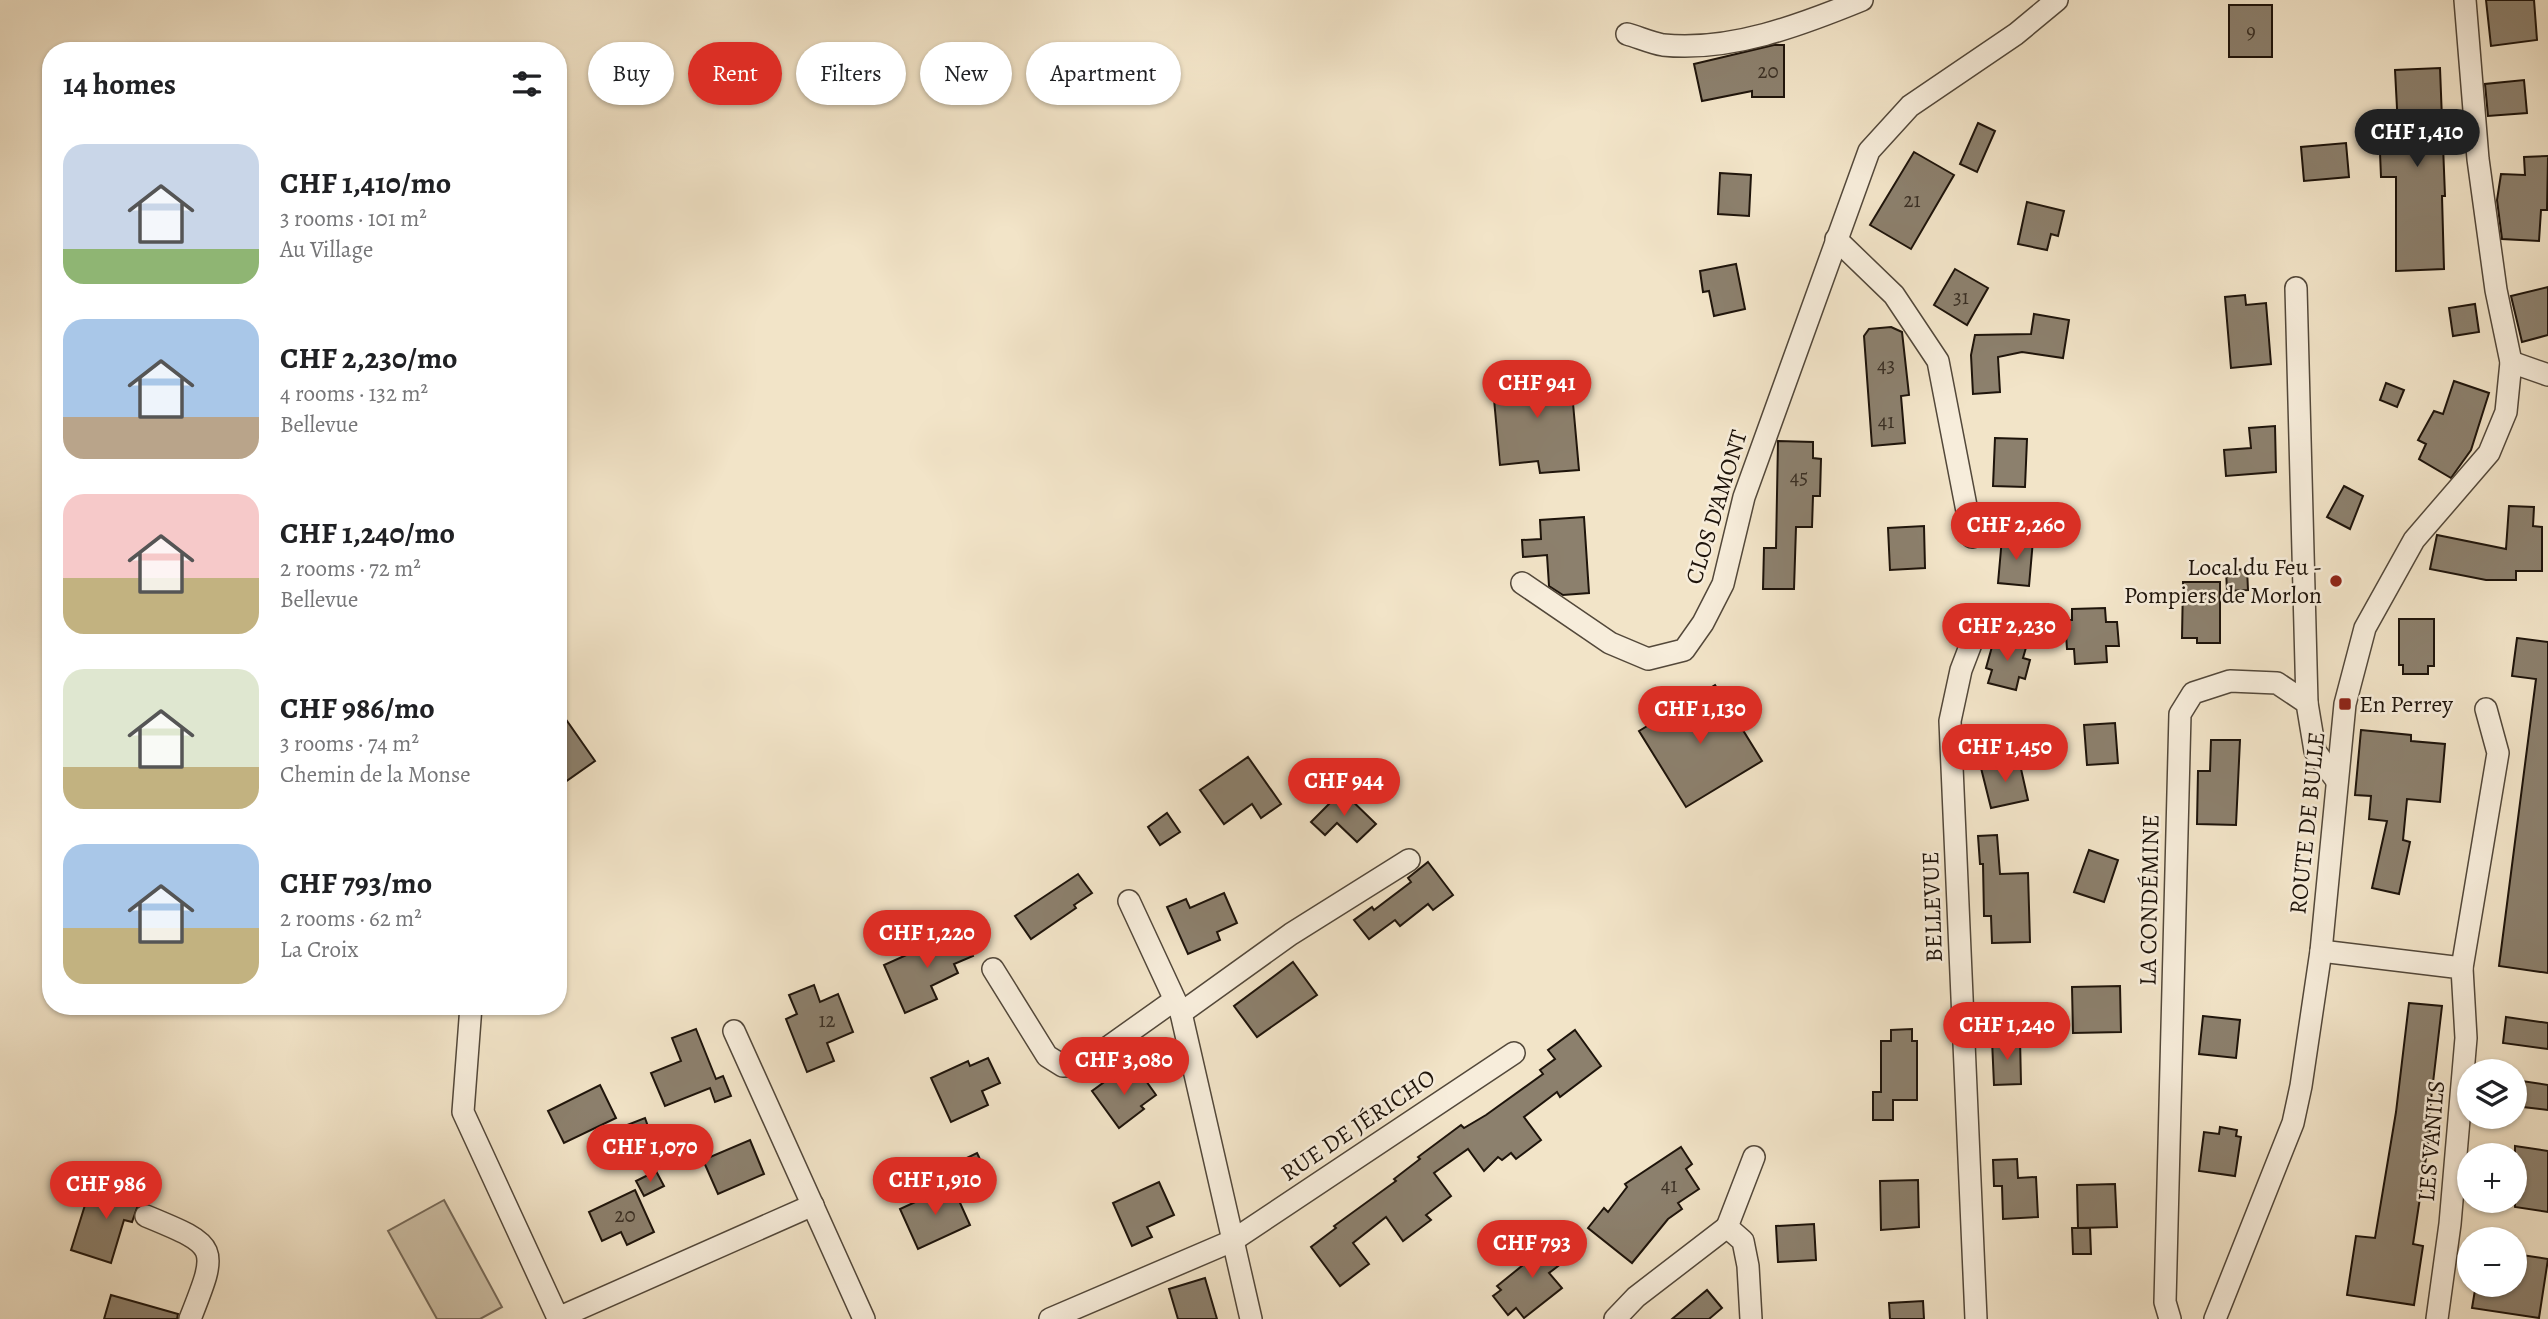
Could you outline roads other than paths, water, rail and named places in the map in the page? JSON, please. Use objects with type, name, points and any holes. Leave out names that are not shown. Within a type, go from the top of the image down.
[{"type":"street","points":[[1626,34],[1661,45],[1714,44],[1808,22],[1862,0]]},
{"type":"street","name":"CLOS D'AMONT","points":[[1522,583],[1610,643],[1648,659],[1684,650],[1703,623],[1723,583],[1744,497],[1869,151],[1910,106],[2016,34],[2057,0]]},
{"type":"street","name":"ROUTE DE BULLE","points":[[2215,1319],[2293,1123],[2309,1041],[2321,951],[2345,704],[2365,628],[2414,540],[2489,453],[2506,412],[2511,362],[2496,290],[2478,159],[2465,0]]},
{"type":"street","points":[[1836,239],[1894,295],[1938,361],[1972,537]]},
{"type":"street","points":[[2296,288],[2307,703],[2315,751],[2337,781]]},
{"type":"street","points":[[2511,362],[2548,375]]},
{"type":"street","name":"BELLEVUE","points":[[1976,1319],[1950,721],[1961,670],[1979,623]]},
{"type":"street","name":"LA CONDÉMINE","points":[[2170,1319],[2165,1301],[2180,714],[2193,694],[2230,681],[2277,683],[2307,703]]},
{"type":"street","name":"LES VANILS","points":[[2437,1319],[2450,1224],[2466,1038],[2462,968],[2498,753],[2486,709]]},
{"type":"street","points":[[993,969],[1047,1056],[1063,1066],[1083,1065],[1409,860]]},
{"type":"street","points":[[1129,901],[1177,1007],[1251,1319]]},
{"type":"street","points":[[2321,951],[2462,968]]},
{"type":"street","points":[[470,1015],[463,1112],[558,1319],[813,1205]]},
{"type":"street","points":[[734,1031],[864,1319]]},
{"type":"street","name":"RUE DE JÉRICHO","points":[[1050,1319],[1232,1241],[1514,1053]]},
{"type":"street","points":[[1615,1319],[1636,1297],[1727,1227],[1754,1157]]},
{"type":"street","points":[[146,1216],[192,1235],[206,1249],[210,1269],[190,1319]]},
{"type":"street","points":[[1727,1227],[1743,1241],[1748,1266],[1751,1319]]},
{"type":"place","name":"Local du Feu - Pompiers de Morlon","points":[[2336,581]]},
{"type":"place","name":"En Perrey","points":[[2345,704]]}]
